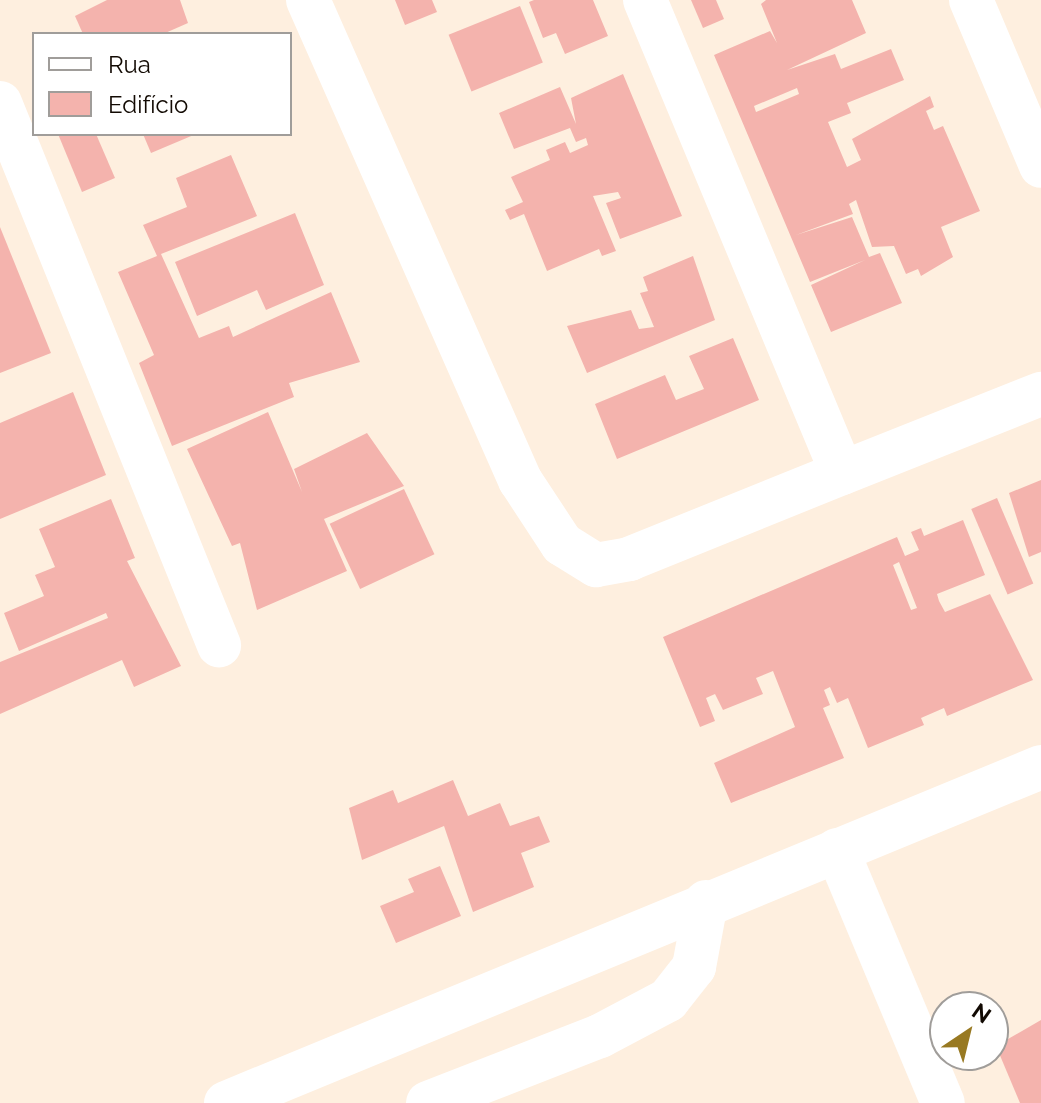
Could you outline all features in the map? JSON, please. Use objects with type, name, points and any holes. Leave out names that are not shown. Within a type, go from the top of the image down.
[{"type":"street","points":[[308,0],[520,480],[562,544],[596,565],[629,559],[1041,394]]},
{"type":"street","points":[[645,0],[842,473]]},
{"type":"street","points":[[971,0],[1041,166]]},
{"type":"street","points":[[0,103],[219,645]]},
{"type":"street","points":[[226,1103],[706,902],[1041,767]]},
{"type":"street","points":[[837,850],[943,1103]]},
{"type":"street","points":[[428,1103],[600,1036],[668,1000],[694,967],[706,902]]},
{"type":"building","points":[[107,0],[180,0],[188,23],[168,32],[82,32],[75,16]]},
{"type":"building","points":[[395,0],[432,0],[437,12],[405,25]]},
{"type":"building","points":[[593,0],[608,36],[565,54],[556,33],[543,38],[529,2]]},
{"type":"building","points":[[691,0],[716,0],[724,19],[703,28]]},
{"type":"building","points":[[766,0],[852,0],[866,33],[787,70],[835,54],[841,69],[891,49],[904,80],[847,103],[851,113],[828,122],[847,167],[861,160],[852,139],[930,96],[934,107],[926,111],[934,130],[943,126],[980,211],[941,227],[953,257],[921,276],[918,269],[906,274],[894,246],[872,247],[856,200],[849,204],[853,214],[796,235],[852,217],[869,257],[880,253],[902,303],[831,332],[811,285],[865,260],[810,282],[714,55],[770,31],[777,43],[761,4]],"holes":[[[797,88],[799,94],[756,112],[754,106]]]},
{"type":"building","points":[[520,6],[543,63],[471,91],[449,35]]},
{"type":"building","points":[[623,74],[682,216],[620,239],[606,203],[621,198],[618,192],[593,196],[616,251],[602,256],[599,249],[547,271],[524,214],[510,220],[505,210],[523,202],[511,177],[550,160],[546,150],[565,142],[570,153],[588,145],[586,138],[576,142],[570,128],[514,149],[499,113],[560,87],[576,124],[571,98]]},
{"type":"building","points":[[59,136],[97,136],[115,178],[82,192]]},
{"type":"building","points":[[144,136],[191,136],[151,153]]},
{"type":"building","points":[[231,155],[257,216],[161,254],[199,338],[229,326],[233,337],[331,292],[360,362],[289,383],[294,397],[172,446],[139,363],[154,355],[118,272],[157,256],[143,225],[187,207],[176,178]]},
{"type":"building","points":[[295,213],[324,285],[266,310],[257,290],[197,316],[175,262]]},
{"type":"building","points":[[0,227],[51,353],[0,373]]},
{"type":"building","points":[[693,256],[715,320],[587,373],[567,326],[631,310],[639,329],[654,327],[640,293],[648,291],[643,277]]},
{"type":"building","points":[[733,338],[759,400],[617,459],[595,404],[665,375],[676,400],[704,389],[689,356]]},
{"type":"building","points":[[73,392],[106,475],[0,519],[0,423]]},
{"type":"building","points":[[268,412],[302,492],[294,469],[367,433],[404,486],[324,519],[347,571],[257,610],[240,543],[232,546],[187,449]]},
{"type":"building","points":[[1041,480],[1041,552],[1029,557],[1009,493]]},
{"type":"building","points":[[404,489],[434,554],[360,589],[330,524]]},
{"type":"building","points":[[997,498],[1033,584],[1008,595],[971,509]]},
{"type":"building","points":[[111,499],[135,558],[127,561],[181,666],[134,687],[122,660],[0,714],[0,662],[108,618],[106,613],[19,651],[4,613],[44,596],[35,575],[55,567],[39,529]]},
{"type":"building","points":[[963,520],[985,575],[937,594],[939,601],[945,612],[990,594],[1033,680],[947,716],[944,708],[921,718],[924,725],[868,748],[848,698],[837,703],[830,687],[824,690],[830,705],[823,708],[844,758],[731,803],[714,763],[795,727],[773,671],[756,678],[763,694],[723,710],[715,694],[706,698],[715,721],[700,727],[663,637],[897,537],[905,556],[919,550],[911,532],[921,528],[924,536]],"holes":[[[899,562],[917,608],[911,610],[893,565]]]},
{"type":"building","points":[[453,780],[468,816],[500,803],[510,826],[539,816],[550,842],[521,853],[534,887],[473,912],[444,826],[362,860],[349,808],[393,790],[398,803]]},
{"type":"building","points":[[440,866],[461,916],[396,943],[380,906],[414,892],[408,879]]},
{"type":"building","points":[[1041,1020],[1041,1103],[1020,1103],[1007,1071],[1009,1071],[1009,1038]]}]
